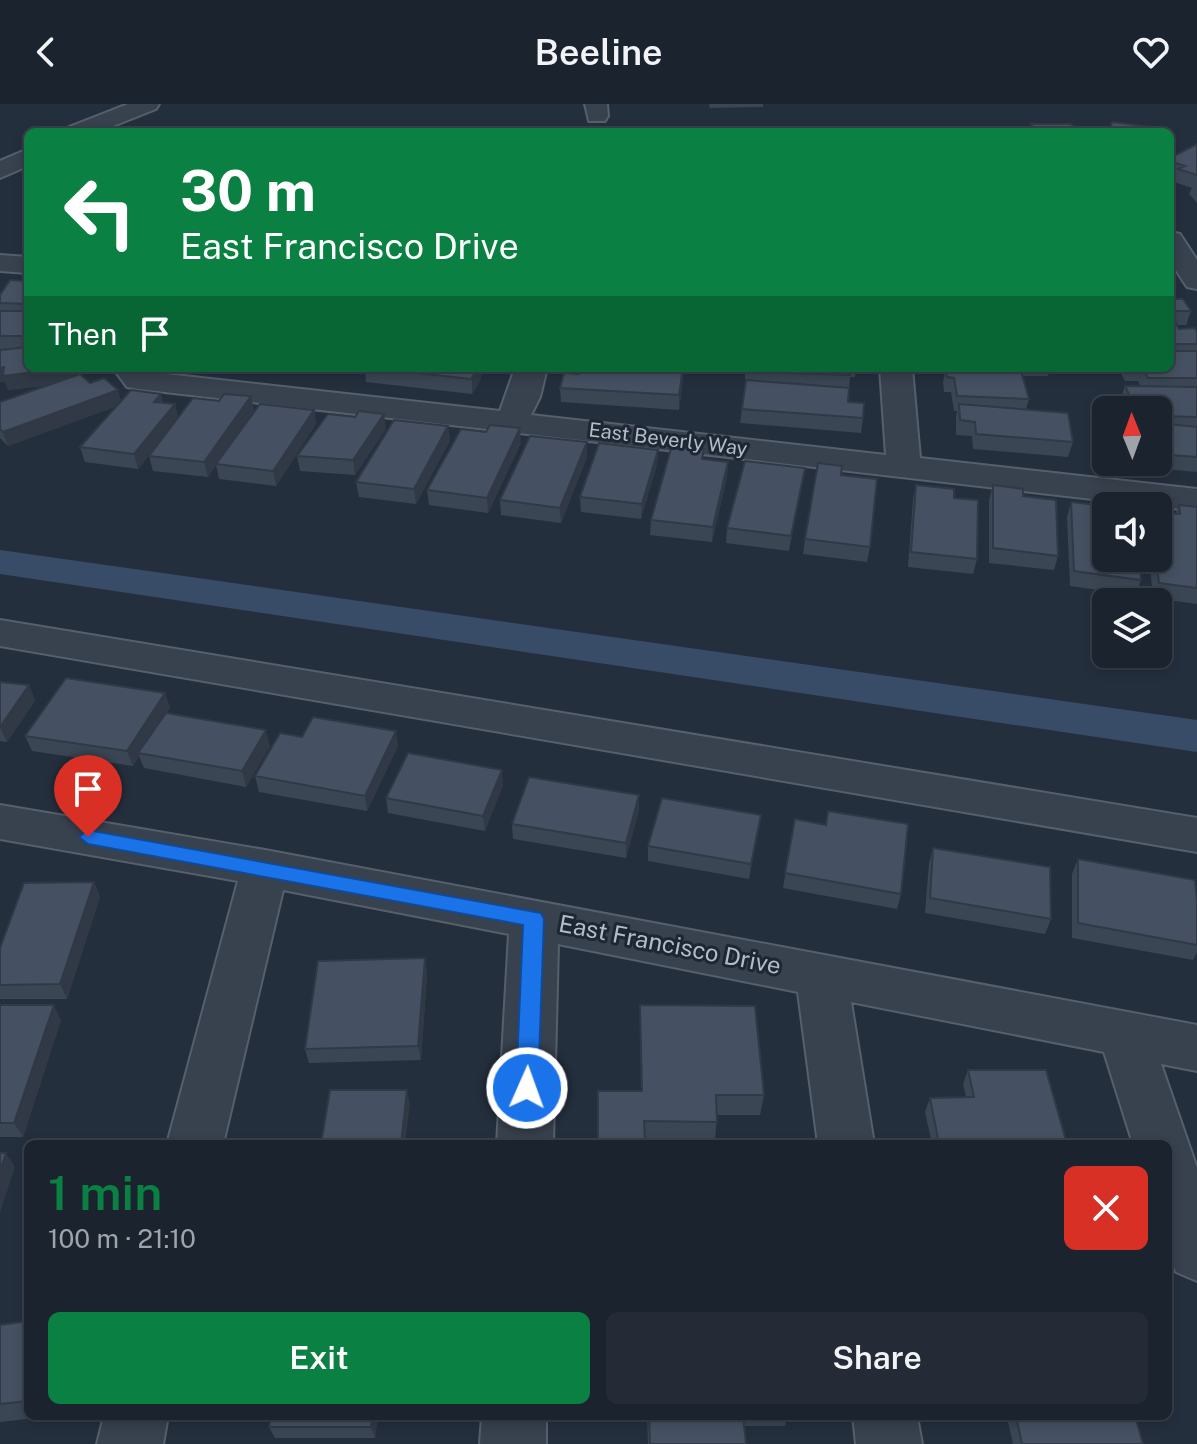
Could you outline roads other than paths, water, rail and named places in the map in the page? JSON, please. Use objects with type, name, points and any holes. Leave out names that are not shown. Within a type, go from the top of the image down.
[{"type":"street","points":[[87,128],[148,104]]},
{"type":"street","points":[[0,171],[24,158]]},
{"type":"street","points":[[1174,246],[1197,281]]},
{"type":"street","points":[[512,420],[524,397],[530,372]]},
{"type":"street","points":[[896,372],[904,468]]},
{"type":"street","name":"East Beverly Way","points":[[133,374],[904,468],[1197,500]]},
{"type":"street","points":[[0,633],[1197,835]]},
{"type":"street","name":"East Francisco Drive","points":[[0,822],[265,868],[1197,1048]]},
{"type":"street","points":[[196,1140],[265,868]]},
{"type":"street","points":[[525,1140],[534,919]]},
{"type":"street","points":[[821,973],[845,1140]]},
{"type":"street","points":[[1124,1033],[1160,1140]]},
{"type":"street","points":[[1172,1178],[1197,1252]]},
{"type":"street","points":[[130,1444],[135,1420]]},
{"type":"street","points":[[513,1444],[514,1420]]},
{"type":"street","points":[[886,1420],[889,1444]]},
{"type":"waterway","points":[[0,562],[1197,736]]}]
